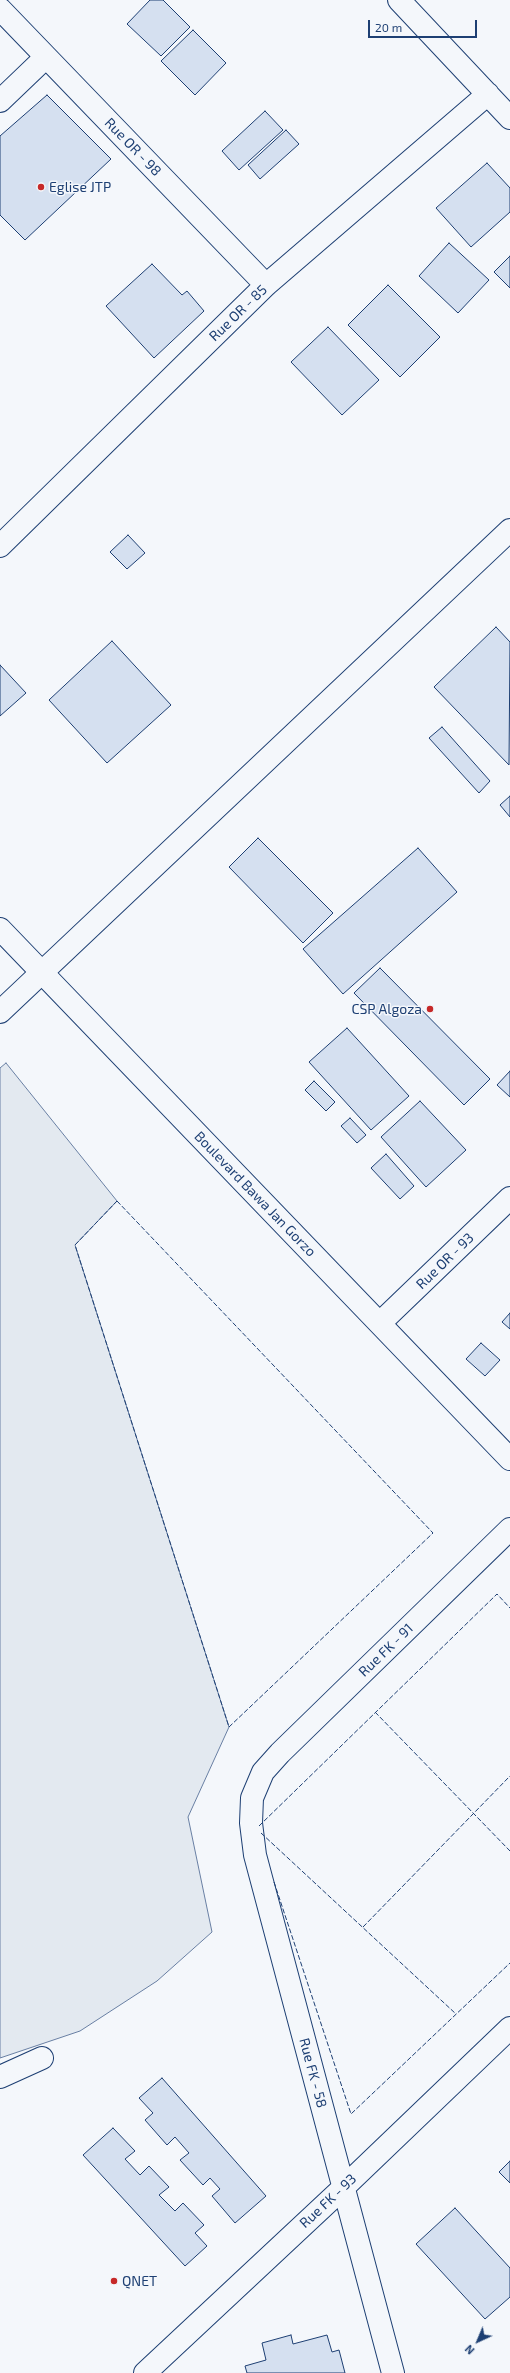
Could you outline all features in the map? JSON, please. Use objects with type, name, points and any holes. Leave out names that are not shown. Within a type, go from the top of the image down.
[{"type":"street","points":[[399,0],[510,118]]},
{"type":"street","name":"Rue OR - 98","points":[[0,9],[266,285]]},
{"type":"street","points":[[0,100],[46,57]]},
{"type":"street","name":"Rue OR - 85","points":[[0,546],[266,285],[488,94]]},
{"type":"street","points":[[0,1012],[510,530]]},
{"type":"street","name":"Boulevard Bawa Jan Gorzo","points":[[0,929],[510,1459]]},
{"type":"street","name":"Rue OR - 93","points":[[380,1323],[510,1198]]},
{"type":"street","name":"Rue FK - 91","points":[[263,1772],[280,1753],[510,1529]]},
{"type":"street","name":"Rue FK - 58","points":[[263,1772],[252,1798],[250,1823],[255,1855],[393,2373]]},
{"type":"street","name":"Rue FK - 93","points":[[145,2373],[343,2188],[510,2028]]},
{"type":"street","points":[[0,2077],[42,2058]]},
{"type":"shaded area","points":[[6,1063],[117,1201],[75,1245],[229,1727],[188,1817],[212,1932],[157,1981],[80,2031],[0,2058],[0,1068]]},
{"type":"building","points":[[150,0],[163,0],[190,27],[161,56],[127,24]]},
{"type":"building","points":[[193,30],[226,63],[195,95],[161,61]]},
{"type":"building","name":"Eglise JTP","points":[[47,95],[111,159],[25,240],[0,215],[0,136]]},
{"type":"building","points":[[265,111],[283,130],[239,170],[222,151]]},
{"type":"building","points":[[286,130],[299,144],[260,179],[248,165]]},
{"type":"building","points":[[487,163],[510,188],[510,212],[471,247],[436,208]]},
{"type":"building","points":[[449,243],[489,280],[458,313],[419,276]]},
{"type":"building","points":[[510,256],[510,288],[494,272]]},
{"type":"building","points":[[152,264],[182,295],[187,291],[204,311],[154,358],[106,306]]},
{"type":"building","points":[[388,285],[440,337],[400,377],[348,325]]},
{"type":"building","points":[[328,327],[379,380],[342,415],[291,362]]},
{"type":"building","points":[[128,535],[145,553],[127,569],[110,552]]},
{"type":"building","points":[[496,627],[510,642],[509,765],[434,687]]},
{"type":"building","points":[[112,641],[171,705],[107,763],[49,700]]},
{"type":"building","points":[[0,665],[26,693],[0,716]]},
{"type":"building","points":[[442,727],[490,781],[479,793],[429,738]]},
{"type":"building","points":[[510,796],[510,817],[500,805]]},
{"type":"building","points":[[258,838],[333,913],[303,943],[229,867]]},
{"type":"building","points":[[418,848],[457,892],[343,994],[303,949]]},
{"type":"building","points":[[380,968],[490,1079],[464,1105],[354,993]]},
{"type":"building","points":[[347,1028],[409,1096],[371,1130],[309,1062]]},
{"type":"building","points":[[510,1071],[510,1097],[497,1085]]},
{"type":"building","points":[[314,1081],[335,1102],[326,1111],[305,1090]]},
{"type":"building","points":[[420,1101],[466,1150],[426,1187],[381,1137]]},
{"type":"building","points":[[350,1118],[366,1135],[357,1143],[341,1126]]},
{"type":"building","points":[[386,1154],[414,1186],[400,1199],[371,1168]]},
{"type":"building","points":[[510,1313],[510,1329],[502,1322]]},
{"type":"building","points":[[481,1343],[500,1360],[485,1376],[466,1359]]},
{"type":"building","points":[[162,2078],[266,2196],[235,2223],[212,2196],[220,2189],[210,2178],[203,2185],[180,2160],[189,2153],[175,2137],[167,2145],[145,2120],[153,2113],[139,2098]]},
{"type":"building","points":[[113,2128],[135,2151],[125,2159],[140,2175],[149,2166],[169,2187],[159,2195],[175,2211],[183,2203],[204,2225],[195,2233],[207,2246],[185,2266],[83,2155]]},
{"type":"building","points":[[510,2161],[510,2183],[499,2172]]},
{"type":"building","points":[[455,2208],[510,2268],[510,2297],[485,2319],[416,2244]]},
{"type":"building","points":[[291,2335],[293,2344],[327,2335],[332,2352],[339,2350],[345,2373],[247,2373],[245,2366],[266,2360],[262,2343]]},
{"type":"fence","points":[[117,1201],[433,1533],[229,1727],[75,1245],[117,1201]]},
{"type":"fence","points":[[259,1826],[497,1594],[510,1608]]},
{"type":"fence","points":[[375,1712],[510,1851]]},
{"type":"fence","points":[[363,1927],[510,1776]]},
{"type":"fence","points":[[261,1833],[456,2014]]},
{"type":"fence","points":[[274,1882],[351,2114],[510,1963]]},
{"type":"place","name":"Eglise JTP","points":[[41,187]]},
{"type":"place","name":"CSP Algoza","points":[[430,1009]]},
{"type":"place","name":"QNET","points":[[114,2281]]}]
